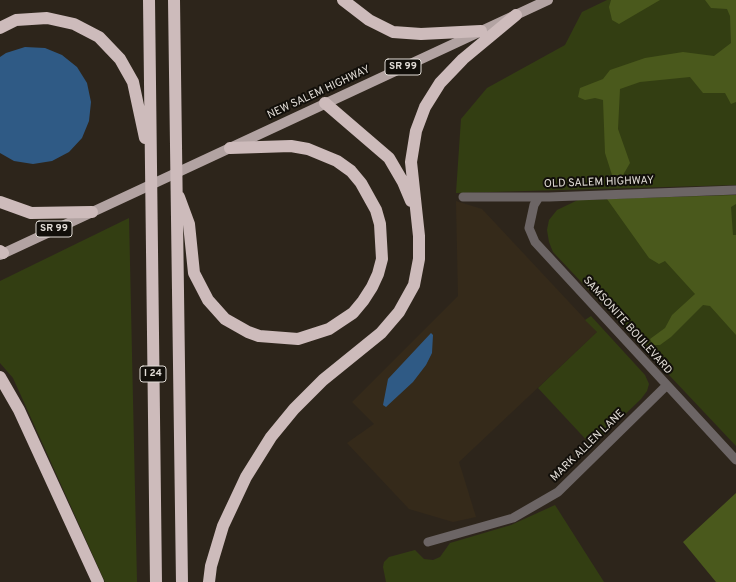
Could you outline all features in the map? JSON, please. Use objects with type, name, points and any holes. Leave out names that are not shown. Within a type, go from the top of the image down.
[{"type":"highway","name":"I 24","points":[[149,0],[156,582]]},
{"type":"highway","name":"I 24","points":[[174,0],[182,582]]},
{"type":"highway","points":[[343,0],[369,20],[393,32],[421,34],[481,31]]},
{"type":"highway","points":[[209,582],[211,566],[223,526],[246,477],[272,437],[294,409],[323,380],[381,333],[399,312],[414,285],[419,259],[412,162],[416,131],[425,107],[440,83],[463,59],[516,15]]},
{"type":"highway","points":[[0,28],[16,20],[46,18],[74,24],[99,37],[120,59],[133,82],[151,167]]},
{"type":"highway","points":[[325,103],[389,158],[403,182],[416,213]]},
{"type":"highway","points":[[176,188],[189,224],[194,273],[208,300],[225,319],[253,334],[284,339],[298,339],[314,335],[341,322],[363,302],[378,274],[382,259],[383,241],[380,224],[376,210],[361,183],[351,171],[337,161],[308,149],[291,146],[224,150]]},
{"type":"highway","points":[[0,202],[32,213],[92,212]]},
{"type":"highway","points":[[0,377],[19,410],[98,582]]},
{"type":"main road","name":"NEW SALEM HIGHWAY","points":[[1,253],[548,0]]},
{"type":"street","name":"OLD SALEM HIGHWAY","points":[[463,196],[539,198],[736,190]]},
{"type":"street","name":"SAMSONITE BOULEVARD","points":[[539,198],[534,205],[528,228],[535,242],[666,386],[736,460]]},
{"type":"street","name":"MARK ALLEN LANE","points":[[428,542],[513,518],[558,492],[666,386]]},
{"type":"shaded area","points":[[456,201],[482,209],[597,332],[459,462],[476,517],[453,522],[409,509],[347,443],[374,424],[352,402],[458,296]]},
{"type":"green space","points":[[607,0],[736,0],[736,185],[456,193],[461,119],[487,88],[565,45],[582,12]]},
{"type":"green space","points":[[611,0],[660,0],[619,24],[612,20],[609,7]]},
{"type":"green space","points":[[705,0],[736,0],[736,102],[731,104],[725,93],[703,93],[690,77],[640,82],[620,89],[618,129],[630,163],[623,175],[612,175],[605,153],[603,100],[595,98],[585,100],[578,97],[580,88],[603,79],[610,70],[645,58],[683,52],[714,56],[731,43],[730,16],[727,9],[711,8]]},
{"type":"green space","points":[[736,195],[736,446],[553,252],[549,242],[547,230],[549,220],[557,210],[578,200]]},
{"type":"green space","points":[[736,195],[736,204],[731,207],[733,235],[736,235],[736,335],[710,306],[703,305],[671,337],[660,345],[653,345],[650,339],[665,328],[672,315],[695,294],[665,261],[659,264],[649,258],[607,199]]},
{"type":"green space","points":[[129,218],[137,582],[105,582],[13,378],[0,363],[0,281]]},
{"type":"green space","points":[[591,316],[645,375],[649,384],[647,391],[641,399],[592,446],[538,388],[597,332],[585,320]]},
{"type":"green space","points":[[736,493],[736,582],[716,582],[683,542]]},
{"type":"green space","points":[[555,505],[604,582],[386,582],[383,567],[384,562],[389,557],[415,550],[424,559],[433,560],[440,557],[450,543],[511,525]]},
{"type":"water","points":[[25,47],[45,48],[62,55],[77,67],[87,83],[91,102],[89,121],[82,138],[69,152],[52,161],[33,164],[14,161],[0,153],[0,57],[6,53]]},
{"type":"water","points":[[431,333],[433,335],[432,353],[426,365],[413,382],[386,407],[383,405],[388,379]]}]
